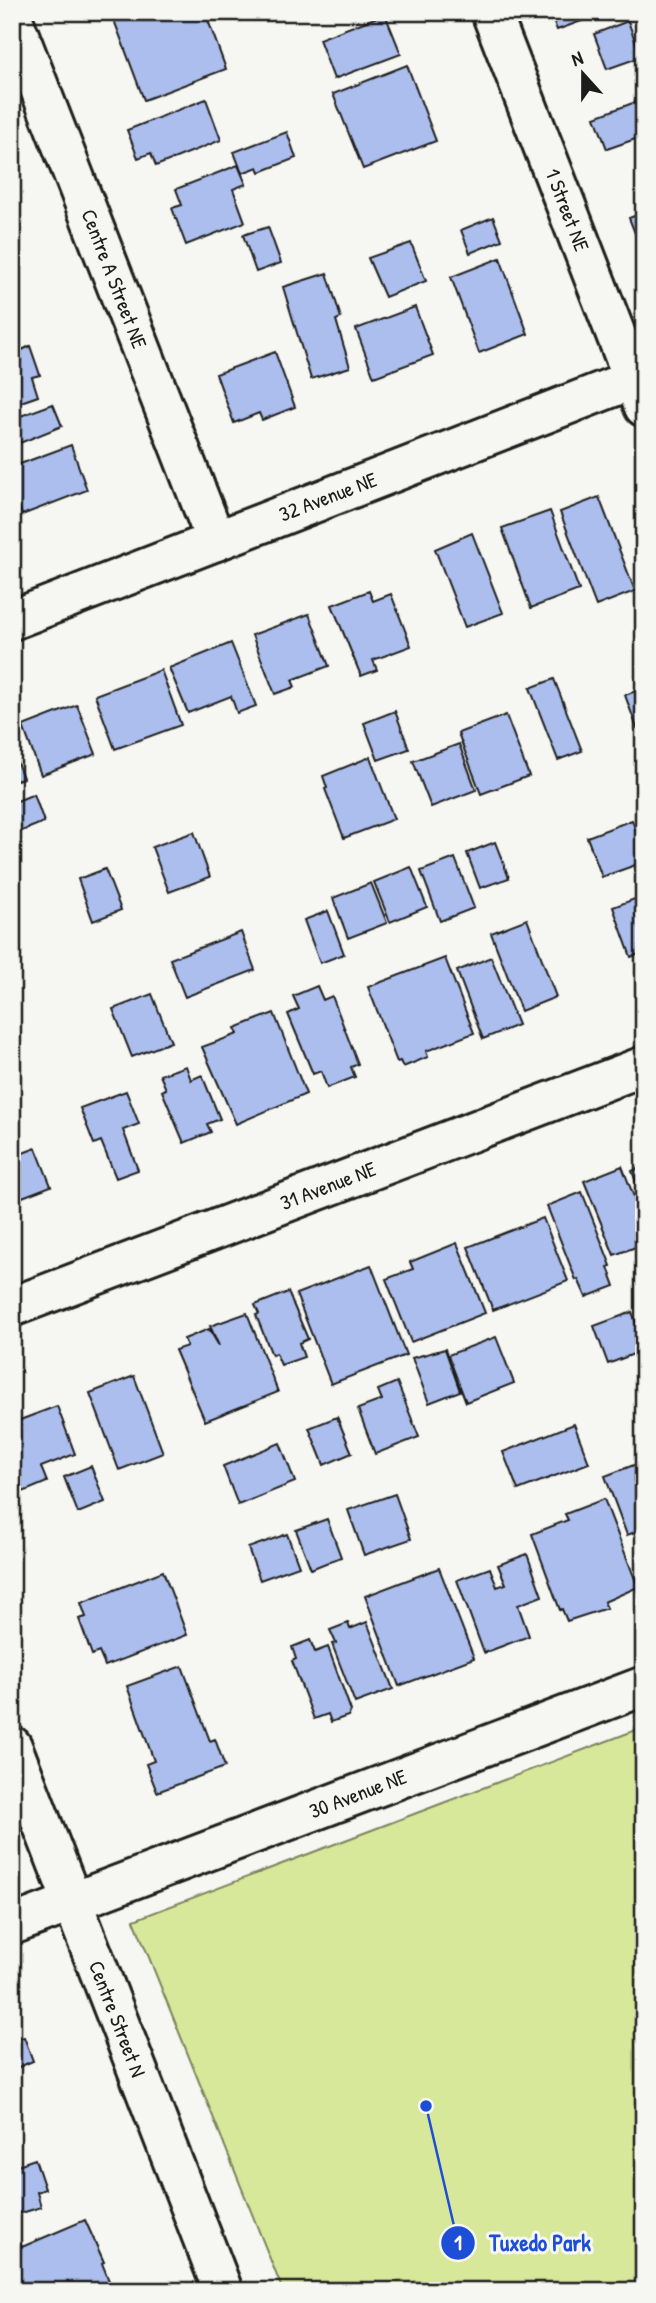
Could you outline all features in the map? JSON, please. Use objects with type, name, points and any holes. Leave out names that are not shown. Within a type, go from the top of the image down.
[{"type":"street","name":"1 Street NE","points":[[491,12],[640,387]]},
{"type":"street","name":"Centre A Street NE","points":[[12,17],[216,541]]},
{"type":"street","name":"32 Avenue NE","points":[[12,620],[216,541],[640,387]]},
{"type":"street","name":"31 Avenue NE","points":[[12,1307],[644,1066]]},
{"type":"street","name":"30 Avenue NE","points":[[12,1925],[644,1686]]},
{"type":"street","name":"Centre Street N","points":[[12,1746],[223,2291]]},
{"type":"green space","points":[[644,1727],[644,2291],[283,2291],[134,1920]]},
{"type":"building","points":[[135,12],[205,12],[226,69],[144,100],[114,20]]},
{"type":"building","points":[[550,12],[606,12],[557,30]]},
{"type":"building","points":[[385,14],[401,54],[334,79],[319,39]]},
{"type":"building","points":[[628,21],[641,57],[607,69],[594,34]]},
{"type":"building","points":[[407,65],[436,141],[363,169],[333,94]]},
{"type":"building","points":[[206,99],[221,140],[156,166],[151,153],[138,158],[127,130]]},
{"type":"building","points":[[638,101],[644,116],[644,136],[607,149],[595,117]]},
{"type":"building","points":[[287,132],[296,158],[260,172],[258,167],[242,173],[234,152]]},
{"type":"building","points":[[238,165],[246,184],[233,189],[245,222],[186,245],[172,208],[182,205],[176,189]]},
{"type":"building","points":[[644,201],[644,256],[629,218],[642,213],[638,203]]},
{"type":"building","points":[[493,217],[502,240],[470,253],[461,230]]},
{"type":"building","points":[[268,227],[281,263],[256,272],[243,235]]},
{"type":"building","points":[[411,243],[426,281],[385,297],[368,258]]},
{"type":"building","points":[[500,258],[528,334],[479,353],[451,277]]},
{"type":"building","points":[[327,273],[341,318],[336,320],[350,367],[311,379],[283,287]]},
{"type":"building","points":[[415,307],[433,355],[374,377],[356,329]]},
{"type":"building","points":[[15,331],[22,350],[30,346],[40,375],[32,377],[38,396],[12,405],[12,332]]},
{"type":"building","points":[[275,352],[295,407],[262,420],[259,413],[234,423],[216,374]]},
{"type":"building","points":[[53,404],[62,426],[20,443],[12,419]]},
{"type":"building","points":[[71,445],[87,490],[22,515],[12,489],[12,467]]},
{"type":"building","points":[[599,497],[635,591],[596,606],[560,512]]},
{"type":"building","points":[[550,511],[579,590],[531,608],[502,528]]},
{"type":"building","points":[[472,533],[503,613],[465,627],[435,549]]},
{"type":"building","points":[[369,591],[373,601],[391,594],[411,646],[373,660],[377,670],[361,676],[332,605]]},
{"type":"building","points":[[309,614],[329,666],[292,680],[295,687],[275,694],[252,635]]},
{"type":"building","points":[[231,643],[256,706],[237,713],[231,696],[188,713],[169,668]]},
{"type":"building","points":[[161,670],[181,725],[115,749],[95,695]]},
{"type":"building","points":[[554,679],[582,751],[558,760],[530,688]]},
{"type":"building","points":[[644,688],[644,726],[637,728],[625,695]]},
{"type":"building","points":[[77,705],[96,754],[41,775],[23,726]]},
{"type":"building","points":[[395,711],[409,749],[378,760],[364,723]]},
{"type":"building","points":[[506,715],[529,776],[481,794],[458,733]]},
{"type":"building","points":[[459,744],[476,790],[431,807],[413,761]]},
{"type":"building","points":[[12,749],[23,778],[12,782]]},
{"type":"building","points":[[370,757],[394,819],[344,838],[325,789],[327,788],[323,776]]},
{"type":"building","points":[[34,794],[44,822],[12,835],[12,803]]},
{"type":"building","points":[[632,820],[644,853],[644,862],[602,877],[587,837]]},
{"type":"building","points":[[194,832],[210,877],[169,892],[152,847]]},
{"type":"building","points":[[495,842],[509,878],[480,888],[467,853]]},
{"type":"building","points":[[455,858],[474,908],[440,921],[421,871]]},
{"type":"building","points":[[411,867],[427,907],[390,922],[374,882]]},
{"type":"building","points":[[105,869],[121,910],[93,921],[78,879]]},
{"type":"building","points":[[371,883],[387,923],[348,938],[333,898]]},
{"type":"building","points":[[644,888],[644,952],[631,957],[613,907],[643,896],[641,889]]},
{"type":"building","points":[[328,911],[344,954],[320,963],[304,920]]},
{"type":"building","points":[[527,919],[556,997],[521,1011],[491,933]]},
{"type":"building","points":[[241,932],[255,970],[185,997],[170,959]]},
{"type":"building","points":[[491,957],[518,1025],[483,1039],[457,971]]},
{"type":"building","points":[[445,958],[474,1033],[426,1051],[428,1057],[403,1067],[400,1061],[397,1062],[368,987]]},
{"type":"building","points":[[317,986],[323,1000],[332,996],[358,1064],[351,1067],[355,1077],[327,1088],[321,1071],[313,1074],[288,1014],[299,1009],[293,996]]},
{"type":"building","points":[[152,994],[171,1042],[132,1057],[113,1009]]},
{"type":"building","points":[[274,1013],[306,1094],[236,1124],[202,1047],[238,1034],[235,1028]]},
{"type":"building","points":[[186,1066],[191,1080],[202,1075],[220,1119],[207,1124],[211,1132],[184,1143],[162,1091],[166,1089],[160,1075]]},
{"type":"building","points":[[126,1091],[139,1124],[123,1130],[138,1170],[116,1178],[101,1141],[94,1144],[80,1108]]},
{"type":"building","points":[[36,1148],[51,1186],[12,1201],[12,1157]]},
{"type":"building","points":[[622,1166],[644,1223],[644,1244],[614,1255],[584,1181]]},
{"type":"building","points":[[644,1166],[644,1203],[632,1171]]},
{"type":"building","points":[[582,1192],[611,1266],[608,1267],[615,1286],[586,1297],[578,1279],[576,1280],[547,1206]]},
{"type":"building","points":[[543,1218],[568,1281],[493,1310],[468,1247]]},
{"type":"building","points":[[457,1243],[485,1313],[411,1342],[386,1279],[413,1269],[410,1262]]},
{"type":"building","points":[[371,1265],[406,1355],[331,1384],[296,1294]]},
{"type":"building","points":[[288,1292],[308,1339],[299,1343],[304,1357],[281,1365],[276,1353],[272,1355],[256,1315],[259,1314],[255,1305]]},
{"type":"building","points":[[632,1312],[644,1343],[644,1350],[608,1364],[594,1326]]},
{"type":"building","points":[[247,1313],[278,1392],[205,1421],[175,1350],[187,1346],[184,1339],[209,1329],[219,1346],[210,1326]]},
{"type":"building","points":[[496,1337],[514,1383],[466,1402],[448,1355]]},
{"type":"building","points":[[445,1349],[460,1391],[429,1403],[412,1358]]},
{"type":"building","points":[[134,1376],[163,1453],[119,1470],[90,1393]]},
{"type":"building","points":[[397,1382],[419,1437],[375,1454],[358,1409],[382,1400],[378,1390]]},
{"type":"building","points":[[57,1406],[75,1454],[41,1467],[47,1482],[23,1492],[12,1463],[12,1423]]},
{"type":"building","points":[[337,1417],[352,1453],[324,1465],[309,1428]]},
{"type":"building","points":[[574,1424],[589,1463],[518,1490],[503,1452]]},
{"type":"building","points":[[280,1443],[295,1482],[238,1505],[223,1466]]},
{"type":"building","points":[[639,1463],[644,1474],[644,1529],[627,1535],[605,1476]]},
{"type":"building","points":[[91,1466],[105,1502],[78,1513],[64,1477]]},
{"type":"building","points":[[395,1494],[411,1539],[364,1555],[348,1510]]},
{"type":"building","points":[[604,1499],[638,1587],[604,1602],[607,1608],[567,1621],[562,1609],[560,1610],[532,1534],[568,1520],[565,1514]]},
{"type":"building","points":[[327,1519],[341,1557],[311,1569],[296,1530]]},
{"type":"building","points":[[287,1534],[299,1566],[260,1580],[248,1548]]},
{"type":"building","points":[[527,1554],[542,1596],[518,1605],[529,1636],[484,1653],[457,1580],[490,1568],[497,1587],[506,1584],[498,1565]]},
{"type":"building","points":[[439,1568],[474,1658],[399,1686],[365,1596]]},
{"type":"building","points":[[163,1571],[187,1635],[105,1666],[99,1652],[92,1655],[79,1619],[86,1617],[81,1603]]},
{"type":"building","points":[[367,1622],[393,1689],[355,1703],[332,1644],[336,1643],[330,1630],[348,1623],[350,1629]]},
{"type":"building","points":[[310,1640],[315,1652],[328,1647],[351,1711],[348,1716],[331,1722],[328,1714],[314,1719],[292,1661],[296,1659],[292,1647]]},
{"type":"building","points":[[182,1666],[210,1741],[215,1739],[225,1767],[157,1792],[146,1764],[154,1761],[127,1686]]},
{"type":"building","points":[[24,2037],[33,2061],[12,2070],[12,2041]]},
{"type":"building","points":[[35,2159],[45,2189],[37,2192],[41,2207],[12,2216],[12,2167]]},
{"type":"building","points":[[85,2220],[104,2262],[102,2263],[111,2286],[100,2291],[12,2291],[12,2248],[22,2247]]},
{"type":"place","name":"Tuxedo Park","points":[[426,2106]]}]
